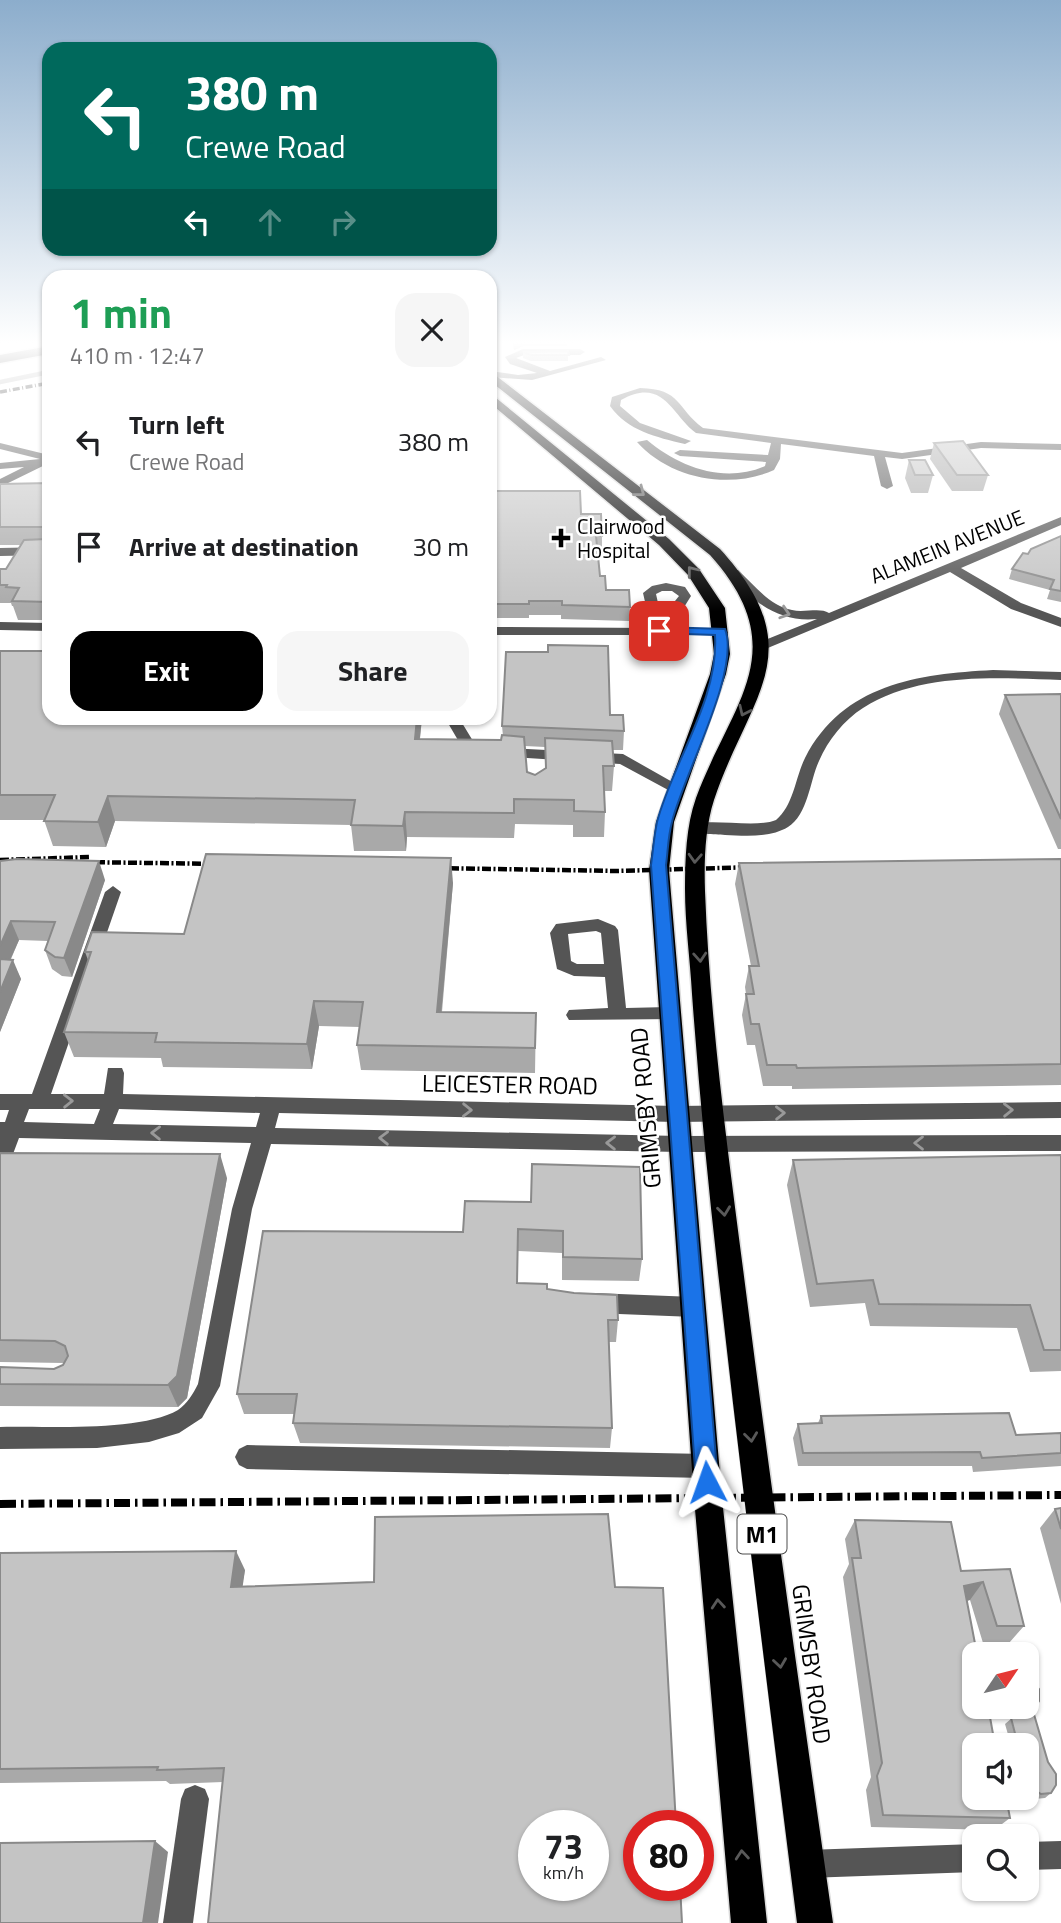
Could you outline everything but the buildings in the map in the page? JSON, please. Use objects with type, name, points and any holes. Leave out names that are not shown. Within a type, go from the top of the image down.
[{"type":"highway","name":"GRIMSBY ROAD","points":[[532,432],[680,556],[717,608],[722,654],[718,674],[664,822],[659,870],[676,1114],[748,1923]]},
{"type":"highway","name":"GRIMSBY ROAD","points":[[562,432],[685,527],[734,573],[750,602],[763,646],[754,690],[705,799],[698,827],[695,889],[712,1114],[758,1499],[815,1923]]},
{"type":"highway","points":[[664,822],[698,827]]},
{"type":"street","points":[[659,432],[685,441],[777,442]]},
{"type":"street","points":[[705,432],[878,455],[918,455],[981,445],[1061,447]]},
{"type":"street","points":[[675,466],[685,441]]},
{"type":"street","points":[[643,442],[675,466],[694,471],[749,475],[766,471],[774,459],[777,442]]},
{"type":"street","points":[[0,446],[42,457]]},
{"type":"street","points":[[680,453],[774,459]]},
{"type":"street","points":[[878,455],[887,486]]},
{"type":"street","points":[[0,466],[42,460]]},
{"type":"street","points":[[0,484],[42,462]]},
{"type":"street","name":"ALAMEIN AVENUE","points":[[763,646],[1061,521]]},
{"type":"street","points":[[0,552],[42,551]]},
{"type":"street","points":[[951,567],[1016,606],[1061,623]]},
{"type":"street","name":"ALAMEIN AVENUE","points":[[734,573],[770,607],[786,615],[808,616],[849,609]]},
{"type":"street","points":[[497,631],[658,624],[720,632]]},
{"type":"street","points":[[0,626],[42,627]]},
{"type":"street","points":[[698,827],[746,828],[782,824],[793,813],[804,777],[823,737],[842,718],[872,697],[903,685],[939,678],[1061,676]]},
{"type":"street","points":[[456,725],[467,744],[484,752],[534,762],[623,759],[675,788]]},
{"type":"street","points":[[0,1164],[6,1130],[30,1101],[113,892]]},
{"type":"street","points":[[613,971],[618,1014]]},
{"type":"street","points":[[575,1015],[669,1014]]},
{"type":"street","points":[[100,1132],[113,1101],[115,1073]]},
{"type":"street","name":"LEICESTER ROAD","points":[[0,1102],[113,1101],[676,1114],[1060,1114]]},
{"type":"street","points":[[0,1438],[135,1433],[187,1417],[202,1400],[209,1386],[242,1209],[272,1105]]},
{"type":"street","points":[[6,1130],[680,1144],[1061,1143]]},
{"type":"street","points":[[573,1302],[694,1307]]},
{"type":"street","points":[[247,1457],[706,1466]]},
{"type":"street","points":[[178,1923],[195,1799]]},
{"type":"street","points":[[1039,1856],[1061,1855]]},
{"type":"street","points":[[807,1864],[962,1858]]},
{"type":"railway","points":[[0,860],[91,857]]},
{"type":"railway","points":[[80,862],[224,864]]},
{"type":"railway","points":[[434,868],[617,871],[756,867]]},
{"type":"railway","points":[[0,1504],[1061,1495]]},
{"type":"place","name":"Clairwood Hospital","points":[[561,538]]},
{"type":"route","points":[[659,631],[720,632],[722,654],[711,696],[664,822],[659,865],[676,1114],[707,1482]]}]
